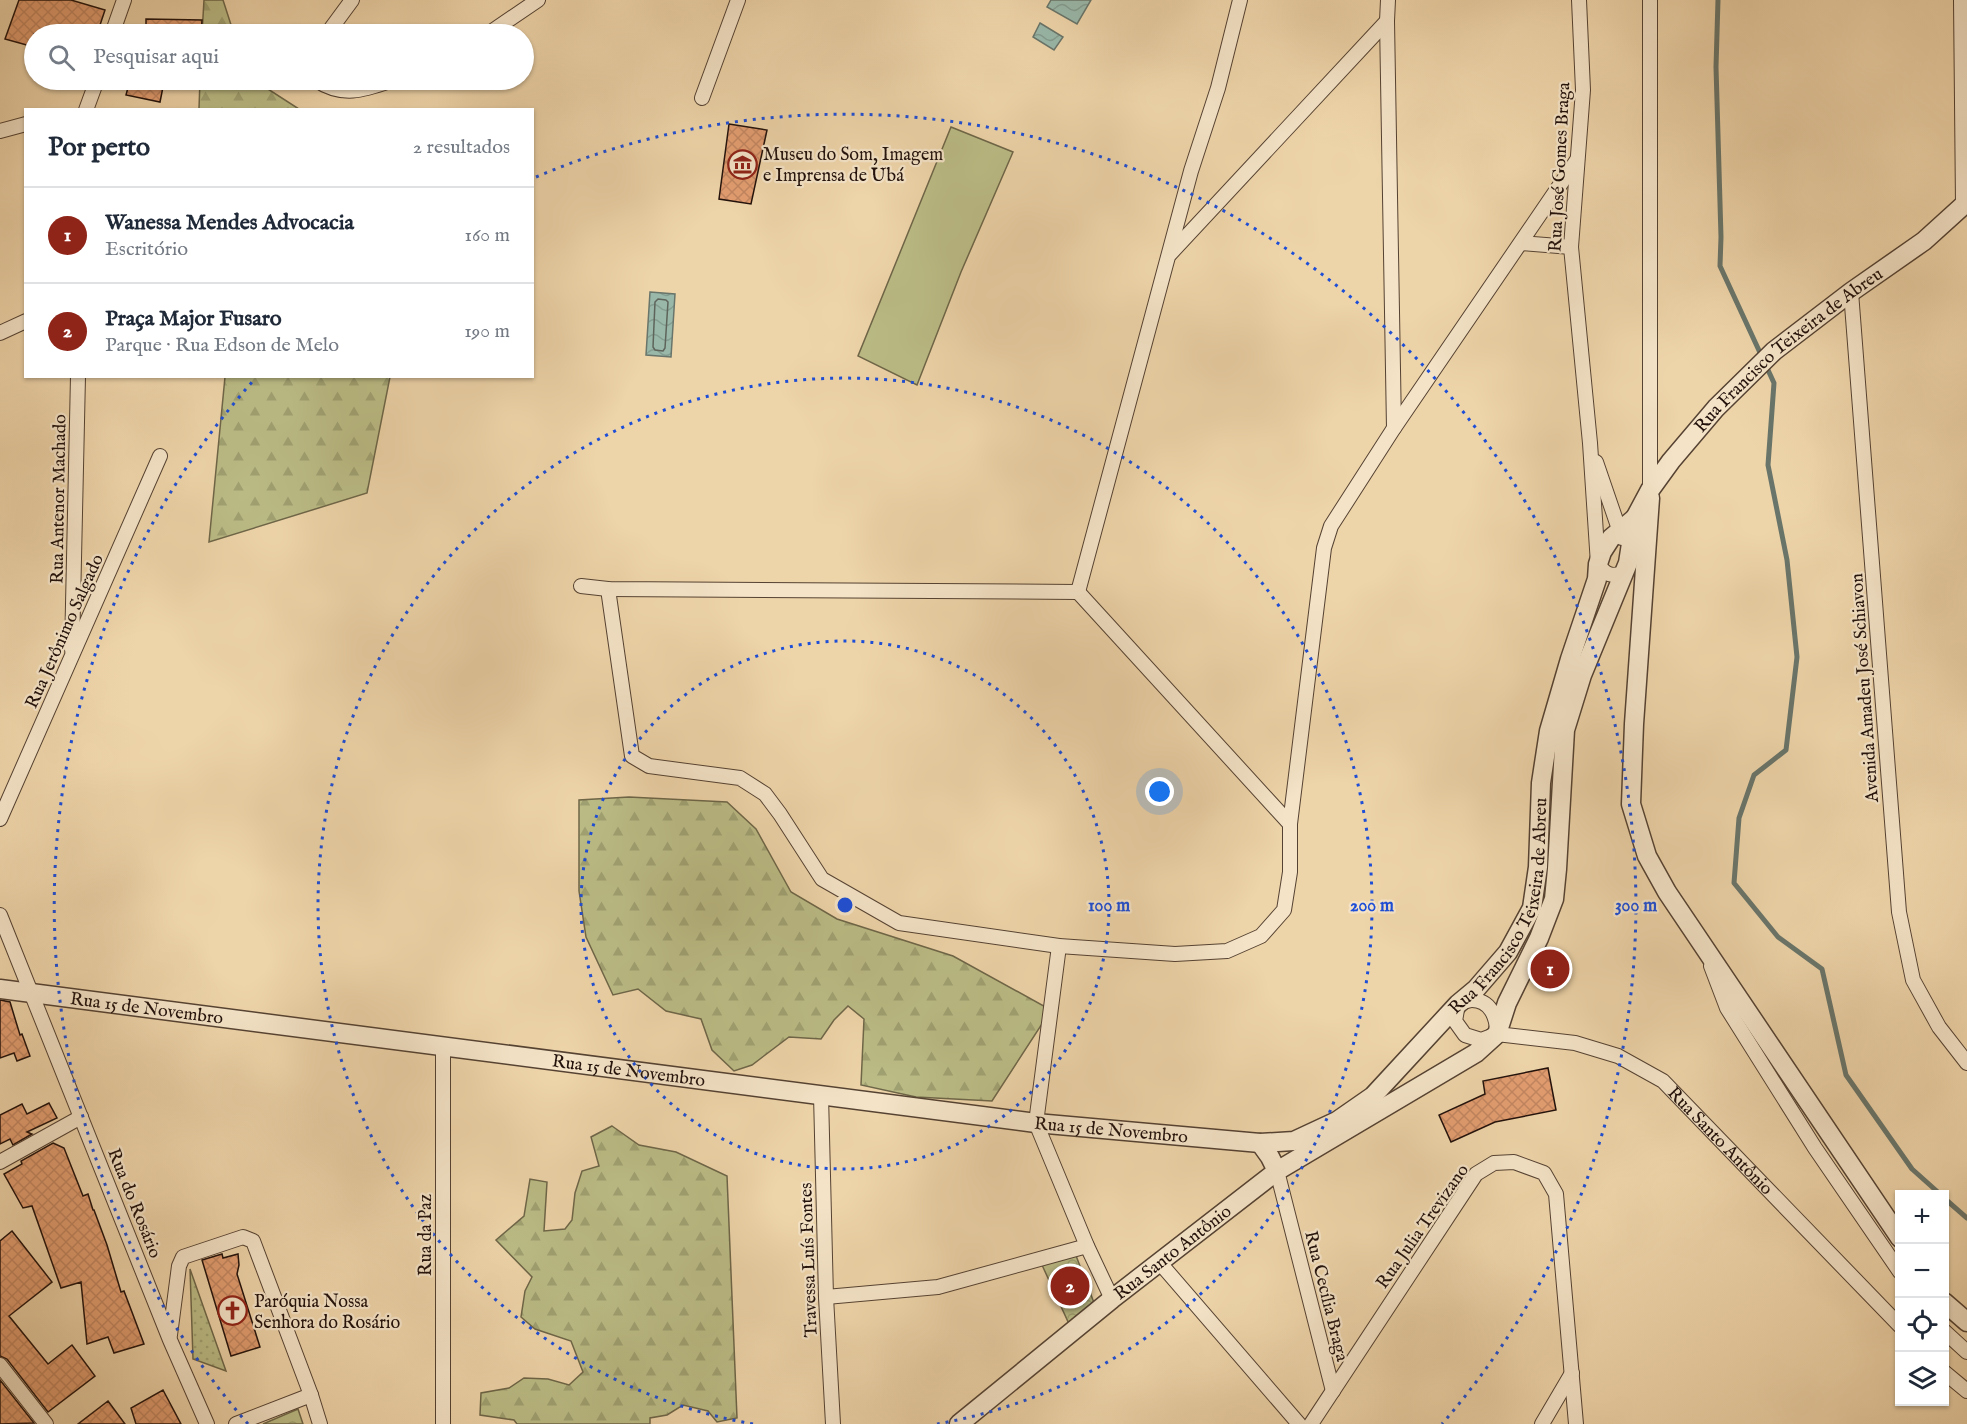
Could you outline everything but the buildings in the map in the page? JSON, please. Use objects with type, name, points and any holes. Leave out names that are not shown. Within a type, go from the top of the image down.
[{"type":"street","points":[[116,24],[124,0]]},
{"type":"street","points":[[334,24],[352,0]]},
{"type":"street","points":[[503,24],[538,0]]},
{"type":"street","points":[[702,98],[738,0]]},
{"type":"street","points":[[1078,592],[1191,171],[1218,88],[1240,0]]},
{"type":"street","points":[[1388,0],[1394,428]]},
{"type":"street","name":"Rua José Gomes Braga","points":[[1579,0],[1583,90],[1571,247],[1590,443]]},
{"type":"street","points":[[1650,0],[1650,490],[1634,724],[1632,804],[1647,856],[1667,892],[1895,1232]]},
{"type":"street","points":[[1962,0],[1965,204]]},
{"type":"street","points":[[1169,255],[1387,21]]},
{"type":"street","points":[[85,108],[93,90]]},
{"type":"street","points":[[334,90],[363,90]]},
{"type":"street","points":[[0,131],[24,125]]},
{"type":"street","points":[[608,589],[632,756],[649,766],[740,778],[765,794],[822,879],[899,923],[1059,946],[1175,954],[1227,951],[1261,936],[1284,910],[1290,872],[1290,824],[1324,548],[1330,526],[1577,160]]},
{"type":"street","name":"Rua Francisco Teixeira de Abreu","points":[[1497,1034],[1507,1004],[1539,938],[1554,899],[1565,730],[1582,675],[1626,568],[1635,518],[1650,490],[1671,460],[1751,372],[1774,351],[1851,292],[1924,241],[1965,204]]},
{"type":"street","points":[[1521,243],[1571,247]]},
{"type":"street","name":"Avenida Amadeu José Schiavon","points":[[1851,292],[1899,912],[1913,980],[1939,1027],[1966,1060]]},
{"type":"street","points":[[0,333],[24,322]]},
{"type":"street","name":"Rua Antenor Machado","points":[[72,658],[78,378]]},
{"type":"street","points":[[1590,443],[1626,548],[1626,568],[1610,576],[1605,574],[1598,564],[1590,443]]},
{"type":"street","name":"Rua Jerônimo Salgado","points":[[0,819],[160,456]]},
{"type":"street","name":"Rua Francisco Teixeira de Abreu","points":[[1260,1143],[1294,1141],[1337,1121],[1373,1096],[1508,952],[1532,908],[1538,867],[1541,783],[1549,731],[1597,579],[1598,564],[1611,538],[1635,518]]},
{"type":"street","points":[[581,586],[608,589],[1078,592],[1290,824]]},
{"type":"street","name":"Rua do Rosário","points":[[0,915],[170,1340],[207,1424]]},
{"type":"street","points":[[1702,944],[1727,1008],[1815,1148],[1895,1266]]},
{"type":"street","points":[[1059,946],[1036,1123],[1087,1246],[1112,1299]]},
{"type":"street","name":"Rua 15 de Novembro","points":[[0,989],[1036,1123],[1260,1143]]},
{"type":"street","points":[[1473,1000],[1488,1005],[1497,1018],[1497,1034],[1481,1041],[1465,1035],[1455,1021],[1458,1004],[1473,1000]]},
{"type":"street","name":"Rua Santo Antônio","points":[[959,1424],[1112,1299],[1277,1171],[1476,1053],[1497,1034],[1575,1043],[1618,1056],[1663,1081],[1895,1322]]},
{"type":"street","name":"Rua da Paz","points":[[443,1047],[443,1424]]},
{"type":"street","name":"Travessa Luís Fontes","points":[[821,1095],[826,1297],[833,1424]]},
{"type":"street","points":[[0,1162],[81,1117]]},
{"type":"street","points":[[1260,1143],[1277,1171]]},
{"type":"street","name":"Rua Julia Trevizano","points":[[1333,1391],[1476,1174],[1494,1162],[1514,1162],[1544,1173],[1556,1194],[1576,1424]]},
{"type":"street","name":"Rua Cecília Braga","points":[[1277,1171],[1333,1391]]},
{"type":"street","points":[[170,1340],[179,1266],[183,1257],[243,1237],[253,1241],[320,1424]]},
{"type":"street","points":[[826,1297],[938,1287],[1087,1246]]},
{"type":"street","points":[[1160,1263],[1299,1424]]},
{"type":"street","points":[[1949,1306],[1967,1322]]},
{"type":"street","points":[[1949,1336],[1967,1352]]},
{"type":"street","points":[[0,1365],[46,1424]]},
{"type":"street","points":[[1542,1424],[1572,1373]]},
{"type":"street","points":[[1949,1376],[1967,1391]]},
{"type":"street","points":[[1311,1424],[1333,1391]]},
{"type":"street","points":[[236,1424],[311,1395]]},
{"type":"green space","points":[[204,0],[223,0],[231,24],[203,24]]},
{"type":"green space","points":[[200,90],[270,90],[297,108],[199,108]]},
{"type":"green space","points":[[951,127],[1013,152],[961,272],[917,385],[858,356]]},
{"type":"green space","points":[[225,378],[390,378],[367,493],[209,542]]},
{"type":"green space","points":[[629,797],[727,802],[756,829],[791,892],[837,919],[953,956],[1051,1010],[992,1101],[916,1097],[861,1085],[864,1019],[848,1006],[834,1020],[821,1039],[789,1037],[752,1065],[734,1071],[712,1050],[701,1019],[666,1011],[638,989],[613,995],[586,937],[579,891],[579,800]]},
{"type":"green space","points":[[612,1126],[639,1145],[676,1152],[727,1176],[737,1418],[717,1422],[708,1411],[683,1405],[667,1415],[650,1418],[650,1424],[517,1424],[514,1420],[480,1415],[481,1393],[509,1388],[524,1378],[548,1379],[569,1385],[583,1372],[571,1341],[535,1329],[521,1317],[525,1291],[532,1277],[496,1240],[524,1216],[530,1179],[547,1182],[544,1231],[565,1229],[572,1220],[575,1193],[582,1171],[599,1166],[591,1137]]},
{"type":"green space","points":[[1075,1253],[1096,1308],[1070,1326],[1042,1265]]},
{"type":"green space","points":[[190,1269],[226,1371],[193,1359]]},
{"type":"green space","points":[[298,1409],[303,1424],[263,1424]]},
{"type":"water","points":[[1051,0],[1091,0],[1077,24],[1047,7]]},
{"type":"water","points":[[1040,23],[1063,37],[1054,50],[1033,37]]},
{"type":"water","points":[[650,292],[675,294],[671,357],[646,355]]},
{"type":"waterway","points":[[1718,0],[1716,67],[1720,266],[1774,383],[1768,465],[1787,560],[1797,657],[1786,750],[1754,775],[1739,818],[1734,883],[1778,937],[1822,969],[1846,1075],[1912,1169],[1936,1190]]},
{"type":"waterway","points":[[1949,1202],[1967,1218]]},
{"type":"place","name":"Museu do Som, Imagem e Imprensa de Ubá","points":[[742,164]]},
{"type":"place","name":"Wanessa Mendes Advocacia","points":[[1550,969]]},
{"type":"place","name":"Praça Major Fusaro","points":[[1070,1286]]},
{"type":"place","name":"Paróquia Nossa Senhora do Rosário","points":[[233,1311]]}]
